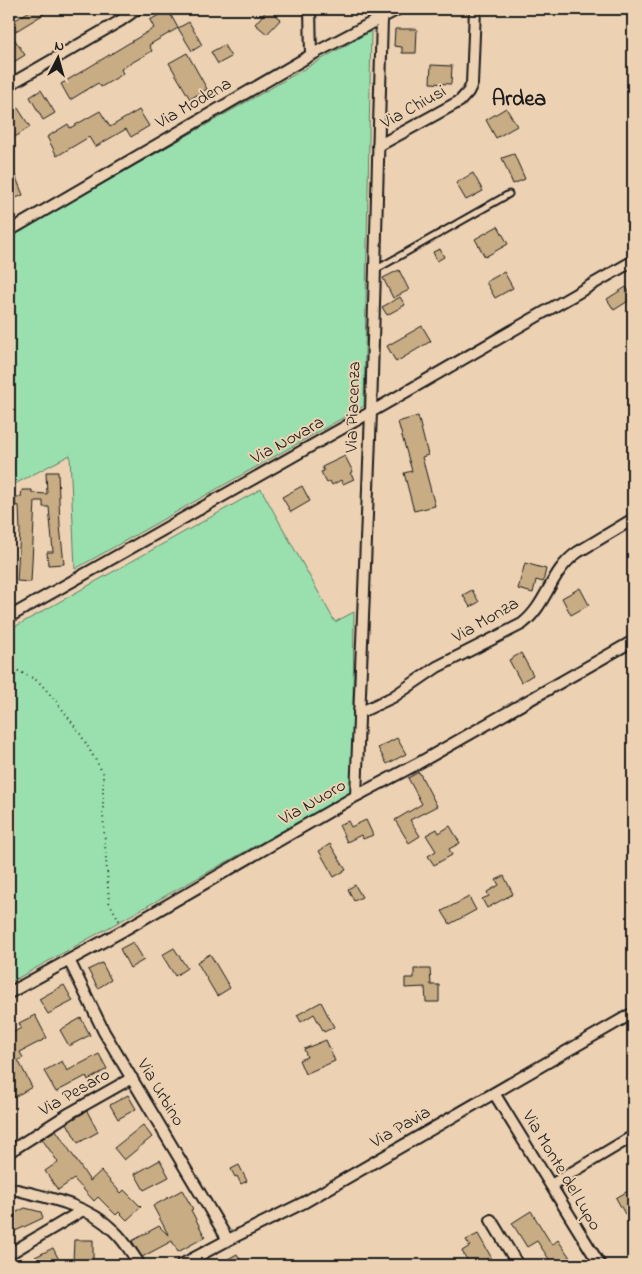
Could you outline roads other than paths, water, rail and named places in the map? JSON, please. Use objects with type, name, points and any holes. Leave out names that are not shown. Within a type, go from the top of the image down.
[{"type":"street","points":[[9,85],[120,21],[137,9]]},
{"type":"street","points":[[310,9],[312,55]]},
{"type":"street","name":"Via Modena","points":[[9,231],[312,55],[398,9]]},
{"type":"street","name":"Via Chiusi","points":[[378,146],[460,101],[468,92],[472,80],[475,9]]},
{"type":"street","name":"Via Piacenza","points":[[356,796],[371,412],[382,18]]},
{"type":"street","name":"Via Novara","points":[[9,617],[633,261]]},
{"type":"street","name":"Via Monza","points":[[359,713],[393,697],[437,667],[519,626],[538,608],[558,570],[570,557],[633,519]]},
{"type":"street","name":"Via Nuoro","points":[[9,993],[124,930],[356,796],[417,764],[633,641]]},
{"type":"street","name":"Via Urbino","points":[[69,960],[104,1032],[228,1240]]},
{"type":"street","name":"Via Pavia","points":[[181,1265],[305,1202],[633,1012]]},
{"type":"street","name":"Via Pesaro","points":[[9,1152],[70,1113],[132,1078]]},
{"type":"street","name":"Via Monte del Lupo","points":[[494,1093],[600,1265]]},
{"type":"street","points":[[551,1185],[633,1136]]},
{"type":"street","points":[[9,1188],[66,1204],[83,1210],[99,1219],[115,1232],[140,1265]]},
{"type":"street","points":[[9,1254],[83,1210]]},
{"type":"street","points":[[491,1220],[518,1265]]},
{"type":"lane","points":[[375,270],[509,194]]},
{"type":"district","name":"Ardea","points":[[519,100]]}]
